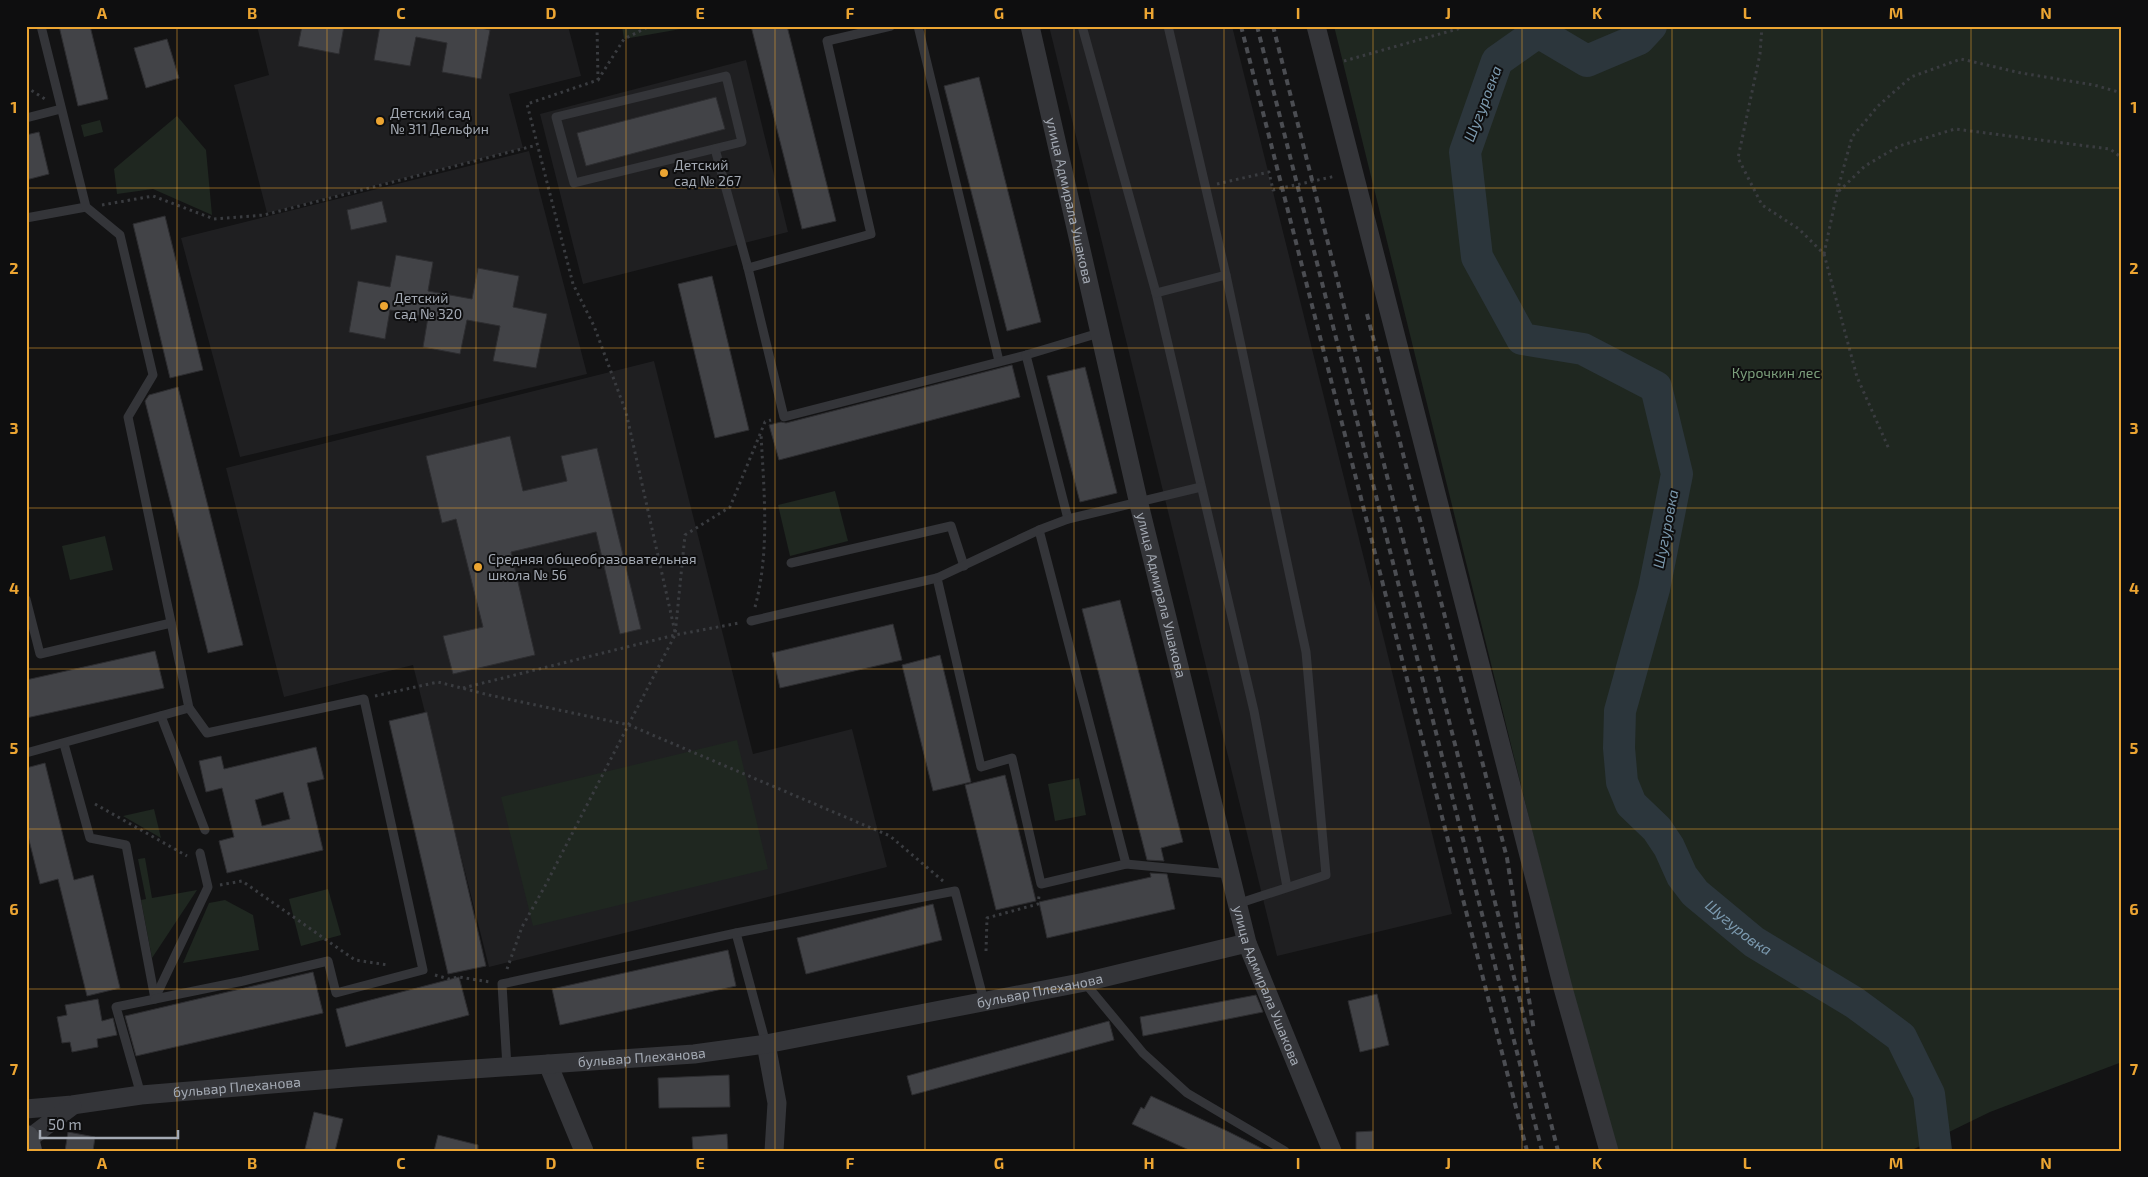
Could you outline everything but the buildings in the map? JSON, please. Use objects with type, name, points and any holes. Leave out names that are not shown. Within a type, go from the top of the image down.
[{"type":"main road","points":[[27,1139],[30,1151]]},
{"type":"street","name":"улица Адмирала Ушакова","points":[[1030,26],[1138,500],[1247,943],[1332,1151]]},
{"type":"street","points":[[1316,26],[1563,988],[1609,1151]]},
{"type":"street","name":"бульвар Плеханова","points":[[26,1109],[72,1105],[141,1095],[694,1054],[766,1044],[1085,982],[1247,943]]},
{"type":"street","points":[[766,1044],[777,1103],[774,1151]]},
{"type":"street","points":[[548,1064],[584,1151]]},
{"type":"street","points":[[27,1139],[72,1105]]},
{"type":"lane","points":[[41,26],[86,207],[120,235],[153,375],[128,417],[189,708],[207,733],[364,699],[423,970],[336,993],[328,961],[243,981],[116,1007],[141,1095]]},
{"type":"lane","points":[[748,268],[871,234],[827,40],[891,26]]},
{"type":"lane","points":[[918,26],[999,361]]},
{"type":"lane","points":[[1082,26],[1156,293],[1254,711],[1287,887]]},
{"type":"lane","points":[[1168,26],[1226,274],[1306,652],[1326,875],[1237,904]]},
{"type":"lane","points":[[726,76],[742,142],[714,149],[574,183],[556,117],[726,76]]},
{"type":"lane","points":[[26,118],[61,109]]},
{"type":"lane","points":[[714,149],[748,268],[784,417],[1026,355],[1099,334]]},
{"type":"lane","points":[[26,218],[86,207]]},
{"type":"lane","points":[[1156,293],[1226,274]]},
{"type":"lane","points":[[1026,355],[1068,519]]},
{"type":"lane","points":[[751,621],[937,578],[1039,530],[1068,519],[1138,500],[1201,487]]},
{"type":"lane","points":[[790,564],[950,526],[964,566]]},
{"type":"lane","points":[[1039,530],[1126,864]]},
{"type":"lane","points":[[937,578],[981,767],[1012,758],[1041,884],[1126,864],[1230,874]]},
{"type":"lane","points":[[26,599],[40,654],[171,623]]},
{"type":"lane","points":[[26,753],[189,708]]},
{"type":"lane","points":[[161,716],[205,830]]},
{"type":"lane","points":[[64,744],[90,838],[126,845],[155,999]]},
{"type":"lane","points":[[155,999],[208,887],[200,853]]},
{"type":"lane","points":[[508,1067],[502,984],[736,933],[955,891],[984,1001]]},
{"type":"lane","points":[[736,933],[766,1044]]},
{"type":"lane","points":[[1085,982],[1143,1052],[1186,1093],[1286,1151]]},
{"type":"path","points":[[597,26],[598,80]]},
{"type":"path","points":[[650,26],[624,39],[598,80],[527,104],[573,284],[594,326],[626,412],[675,635]]},
{"type":"path","points":[[1326,66],[1468,26]]},
{"type":"path","points":[[1762,26],[1760,54],[1738,158],[1762,205],[1799,229],[1824,254]]},
{"type":"path","points":[[1889,449],[1857,377],[1824,254],[1837,193],[1852,137],[1878,106],[1911,76],[1961,59],[2021,73],[2094,85],[2122,93]]},
{"type":"path","points":[[1837,193],[1865,166],[1899,146],[1955,129],[2110,148],[2122,158]]},
{"type":"path","points":[[86,207],[153,196],[214,219],[264,216],[537,145]]},
{"type":"path","points":[[1206,186],[1269,172],[1273,190],[1354,172]]},
{"type":"path","points":[[208,887],[242,881],[355,960],[423,970],[449,979],[459,977],[502,984],[522,927],[675,635],[685,535],[730,507],[765,422],[784,417]]},
{"type":"path","points":[[463,688],[675,635],[751,621],[760,587],[766,533],[761,431]]},
{"type":"path","points":[[364,699],[438,682],[628,725],[890,836],[955,891]]},
{"type":"path","points":[[74,784],[96,805],[186,856],[200,853]]},
{"type":"path","points":[[986,955],[987,918],[1038,904],[1041,884]]},
{"type":"shaded area","name":"Детский сад № 311 Дельфин","points":[[257,26],[568,26],[581,76],[509,94],[523,148],[267,213],[234,85],[269,75]]},
{"type":"shaded area","points":[[1049,26],[1232,26],[1452,914],[1277,956]]},
{"type":"shaded area","name":"Детский сад № 267","points":[[746,60],[788,232],[583,284],[540,114]]},
{"type":"shaded area","name":"Детский сад № 320","points":[[529,151],[587,374],[240,457],[181,238]]},
{"type":"shaded area","name":"Средняя общеобразовательная школа № 56","points":[[654,361],[753,754],[852,729],[887,867],[489,967],[413,665],[284,697],[226,468]]},
{"type":"green space","points":[[622,26],[698,26],[624,39]]},
{"type":"green space","name":"Курочкин лес","points":[[1334,26],[2122,26],[2122,1062],[1990,1112],[1910,1151],[1611,1151]]},
{"type":"green space","points":[[177,116],[206,150],[212,215],[153,189],[117,194],[114,169]]},
{"type":"green space","points":[[100,120],[103,132],[84,137],[81,125]]},
{"type":"green space","points":[[835,491],[848,541],[790,556],[778,505]]},
{"type":"green space","points":[[105,536],[113,570],[70,580],[62,546]]},
{"type":"green space","points":[[737,740],[768,869],[533,926],[501,797]]},
{"type":"green space","points":[[1079,778],[1086,815],[1055,821],[1048,784]]},
{"type":"green space","points":[[154,809],[161,838],[123,816]]},
{"type":"green space","points":[[145,858],[152,898],[197,890],[152,958],[141,900],[146,899],[138,859]]},
{"type":"green space","points":[[328,889],[341,935],[301,946],[289,899]]},
{"type":"green space","points":[[225,900],[253,915],[259,950],[183,963],[209,903]]},
{"type":"waterway","name":"Шугуровка","points":[[1651,26],[1639,39],[1587,61],[1538,32],[1497,61],[1465,152],[1477,257],[1522,339],[1583,349],[1656,387],[1677,474],[1654,589],[1620,711],[1619,748],[1622,782],[1631,804],[1657,829],[1669,847],[1682,876],[1695,893],[1754,942],[1855,1003],[1901,1037],[1929,1094],[1936,1151]]},
{"type":"railway","points":[[1241,26],[1527,1151]]},
{"type":"railway","points":[[1257,26],[1542,1151]]},
{"type":"railway","points":[[1273,26],[1558,1151]]},
{"type":"railway","points":[[1367,314],[1507,858],[1534,1031]]},
{"type":"place","name":"Детский сад № 311 Дельфин","points":[[380,121]]},
{"type":"place","name":"Детский сад № 267","points":[[664,173]]},
{"type":"place","name":"Детский сад № 320","points":[[384,306]]},
{"type":"place","name":"Средняя общеобразовательная школа № 56","points":[[478,567]]}]
